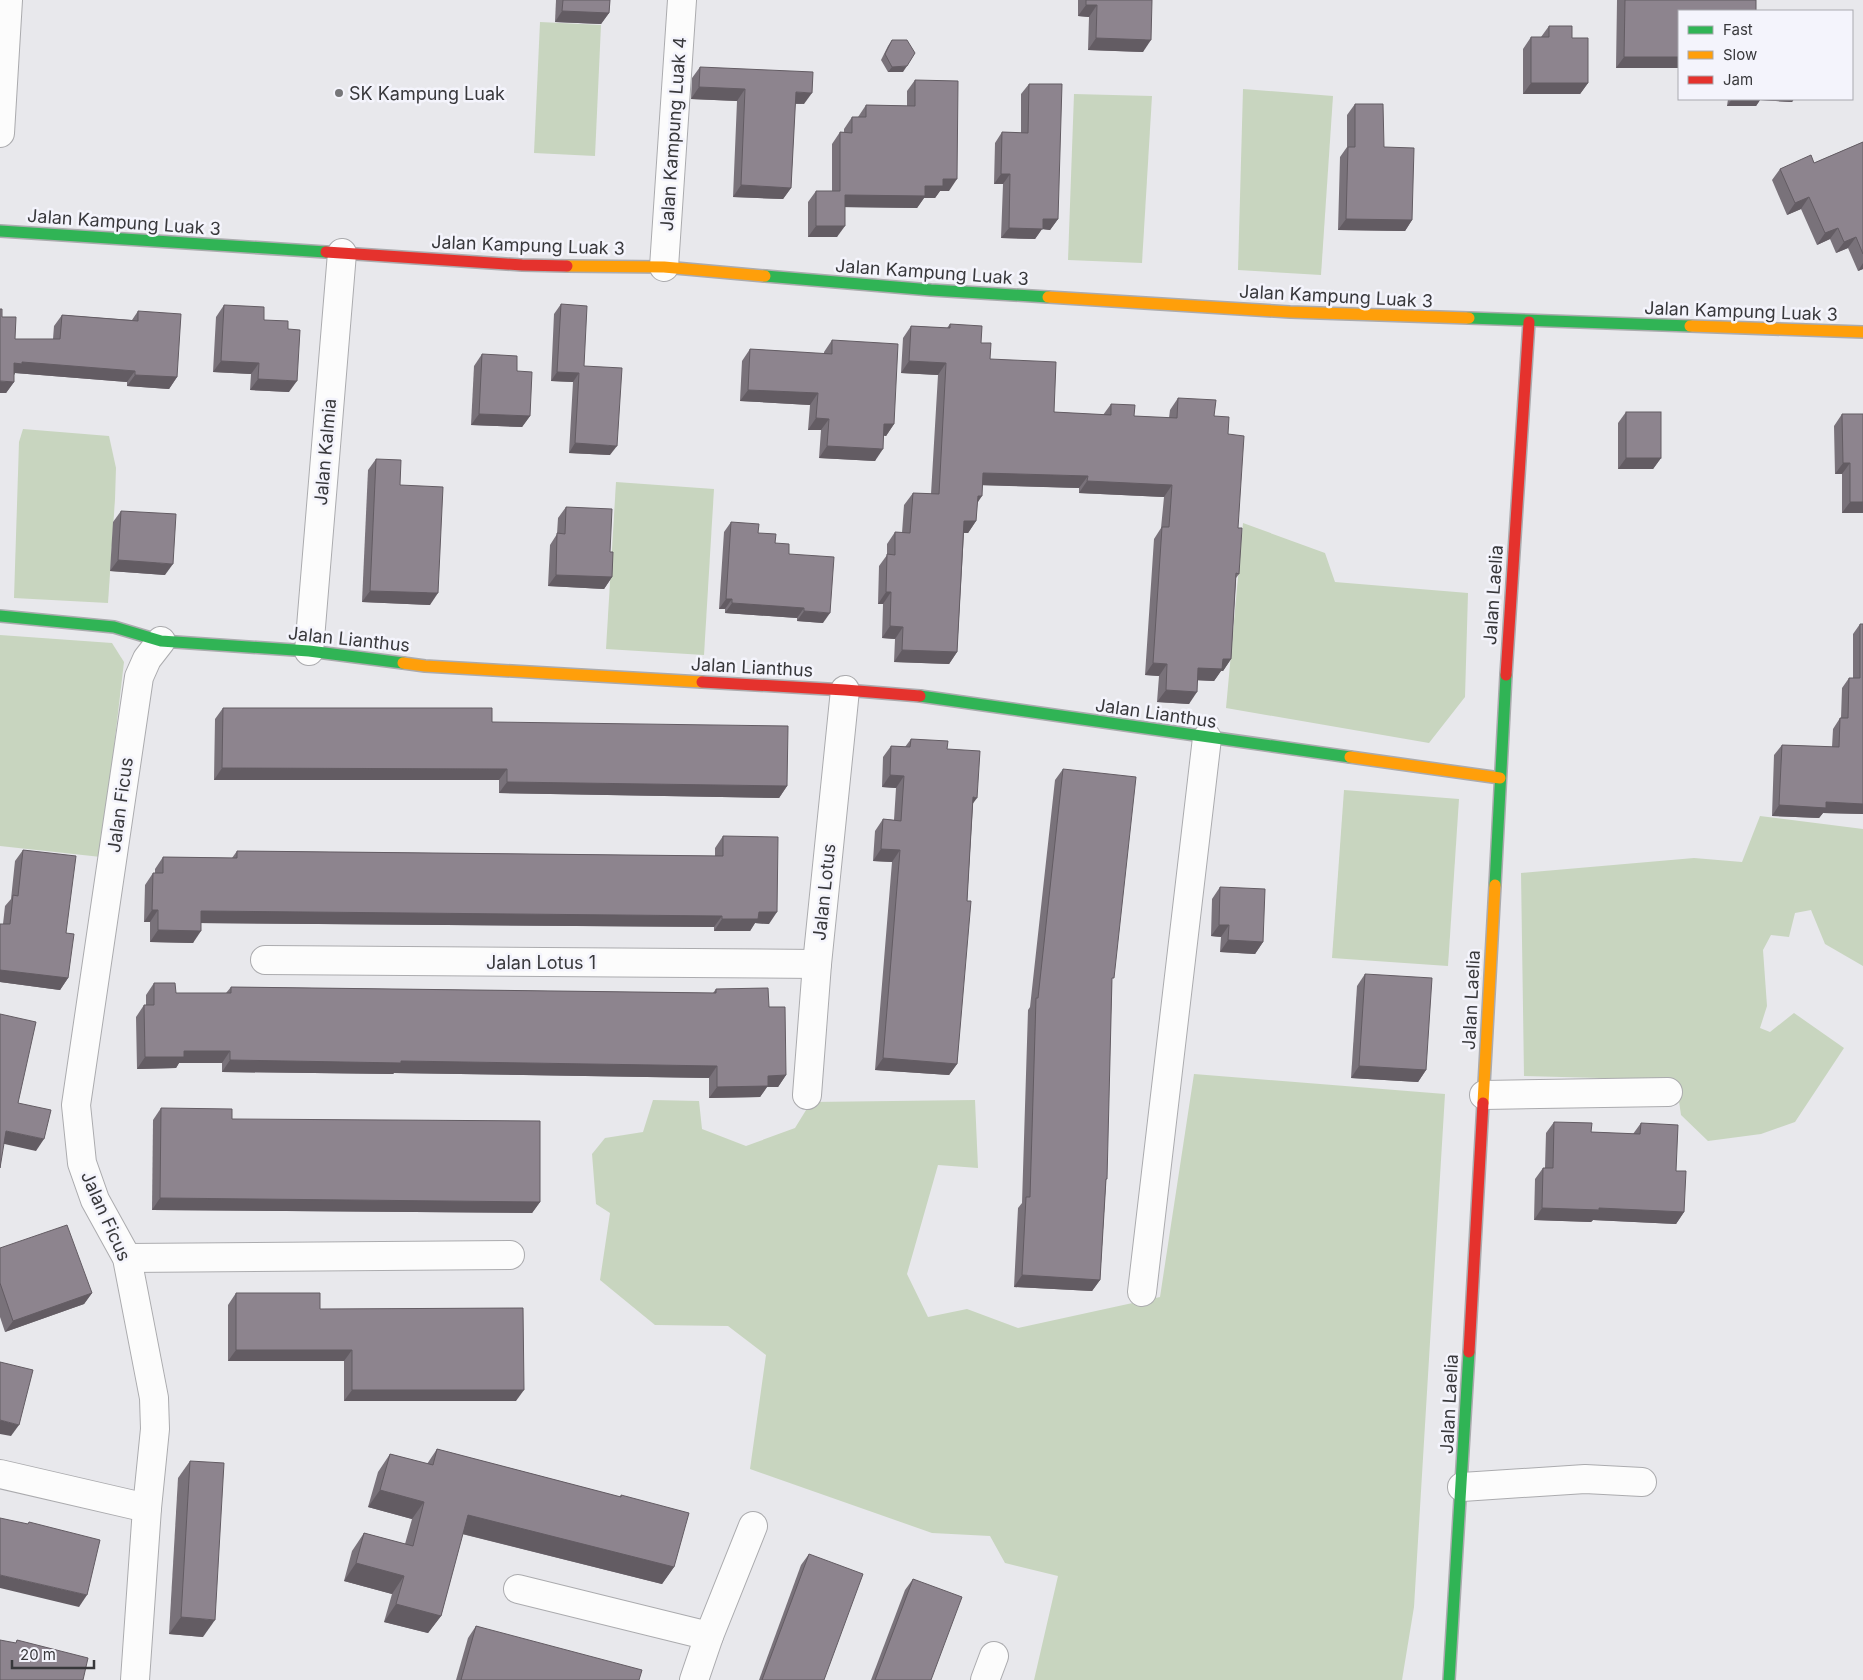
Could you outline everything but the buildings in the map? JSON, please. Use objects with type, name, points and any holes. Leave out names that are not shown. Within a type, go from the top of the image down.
[{"type":"street","points":[[0,134],[8,0]]},
{"type":"street","name":"Jalan Kampung Luak 4","points":[[664,267],[682,0]]},
{"type":"street","name":"Jalan Kampung Luak 3","points":[[0,232],[522,265],[664,267],[1060,299],[1290,312],[1529,322],[1863,332]]},
{"type":"street","name":"Jalan Kalmia","points":[[309,651],[342,253]]},
{"type":"street","name":"Jalan Laelia","points":[[1449,1680],[1462,1488],[1500,778],[1529,322]]},
{"type":"street","name":"Jalan Lianthus","points":[[0,616],[114,627],[161,641],[309,651],[425,666],[845,690],[937,698],[1207,738],[1500,778]]},
{"type":"street","name":"Jalan Ficus","points":[[135,1680],[147,1508],[155,1429],[154,1398],[127,1258],[95,1200],[82,1162],[76,1105],[139,677],[147,659],[161,641]]},
{"type":"street","name":"Jalan Lotus","points":[[807,1095],[817,964],[845,690]]},
{"type":"street","points":[[1142,1292],[1207,738]]},
{"type":"street","name":"Jalan Lotus 1","points":[[265,960],[817,964]]},
{"type":"street","points":[[1484,1095],[1668,1092]]},
{"type":"street","points":[[127,1258],[510,1254]]},
{"type":"street","points":[[0,1474],[147,1508]]},
{"type":"street","points":[[1462,1488],[1585,1479],[1642,1482]]},
{"type":"street","points":[[694,1680],[709,1636],[753,1526]]},
{"type":"street","points":[[518,1589],[709,1636]]},
{"type":"green space","points":[[540,22],[601,25],[595,156],[534,153]]},
{"type":"green space","points":[[1243,89],[1333,96],[1321,275],[1238,270]]},
{"type":"green space","points":[[1074,94],[1152,96],[1142,263],[1068,260]]},
{"type":"green space","points":[[23,429],[109,436],[116,468],[108,603],[14,598],[19,442]]},
{"type":"green space","points":[[616,482],[714,489],[704,655],[606,649]]},
{"type":"green space","points":[[1243,523],[1325,553],[1335,582],[1468,593],[1465,697],[1429,743],[1226,708]]},
{"type":"green space","points":[[0,635],[112,643],[124,662],[101,857],[0,846]]},
{"type":"green space","points":[[1344,790],[1459,799],[1448,966],[1332,958]]},
{"type":"green space","points":[[1760,816],[1863,829],[1863,966],[1825,944],[1811,910],[1795,913],[1789,937],[1771,935],[1763,950],[1767,1006],[1760,1028],[1770,1032],[1794,1013],[1844,1048],[1795,1122],[1761,1134],[1708,1141],[1681,1115],[1676,1080],[1524,1076],[1521,873],[1694,858],[1742,862]]},
{"type":"green space","points":[[1194,1074],[1445,1094],[1414,1607],[1402,1680],[1034,1680],[1058,1576],[1005,1563],[990,1536],[932,1533],[750,1469],[766,1355],[728,1326],[655,1325],[600,1280],[610,1213],[596,1204],[592,1154],[605,1138],[643,1132],[653,1100],[699,1101],[702,1129],[746,1146],[795,1128],[811,1102],[975,1100],[978,1168],[938,1165],[907,1274],[928,1317],[967,1309],[1018,1328],[1160,1297]]},
{"type":"traffic: fast","points":[[0,231],[326,252]]},
{"type":"traffic: fast","points":[[765,276],[931,290],[1048,297]]},
{"type":"traffic: fast","points":[[1469,318],[1690,326]]},
{"type":"traffic: fast","points":[[0,616],[114,627],[161,641],[309,651],[403,663]]},
{"type":"traffic: fast","points":[[1495,885],[1506,675]]},
{"type":"traffic: fast","points":[[920,696],[1350,757]]},
{"type":"traffic: fast","points":[[1449,1680],[1469,1352]]},
{"type":"traffic: slow","points":[[567,266],[664,267],[765,276]]},
{"type":"traffic: slow","points":[[1048,297],[1290,312],[1469,318]]},
{"type":"traffic: slow","points":[[1690,326],[1863,332]]},
{"type":"traffic: slow","points":[[403,663],[425,666],[702,682]]},
{"type":"traffic: slow","points":[[1350,757],[1500,778]]},
{"type":"traffic: slow","points":[[1483,1103],[1495,885]]},
{"type":"traffic: jam","points":[[326,252],[522,265],[567,266]]},
{"type":"traffic: jam","points":[[1506,675],[1529,322]]},
{"type":"traffic: jam","points":[[702,682],[920,696]]},
{"type":"traffic: jam","points":[[1469,1352],[1483,1103]]},
{"type":"place","name":"SK Kampung Luak","points":[[339,93]]}]
